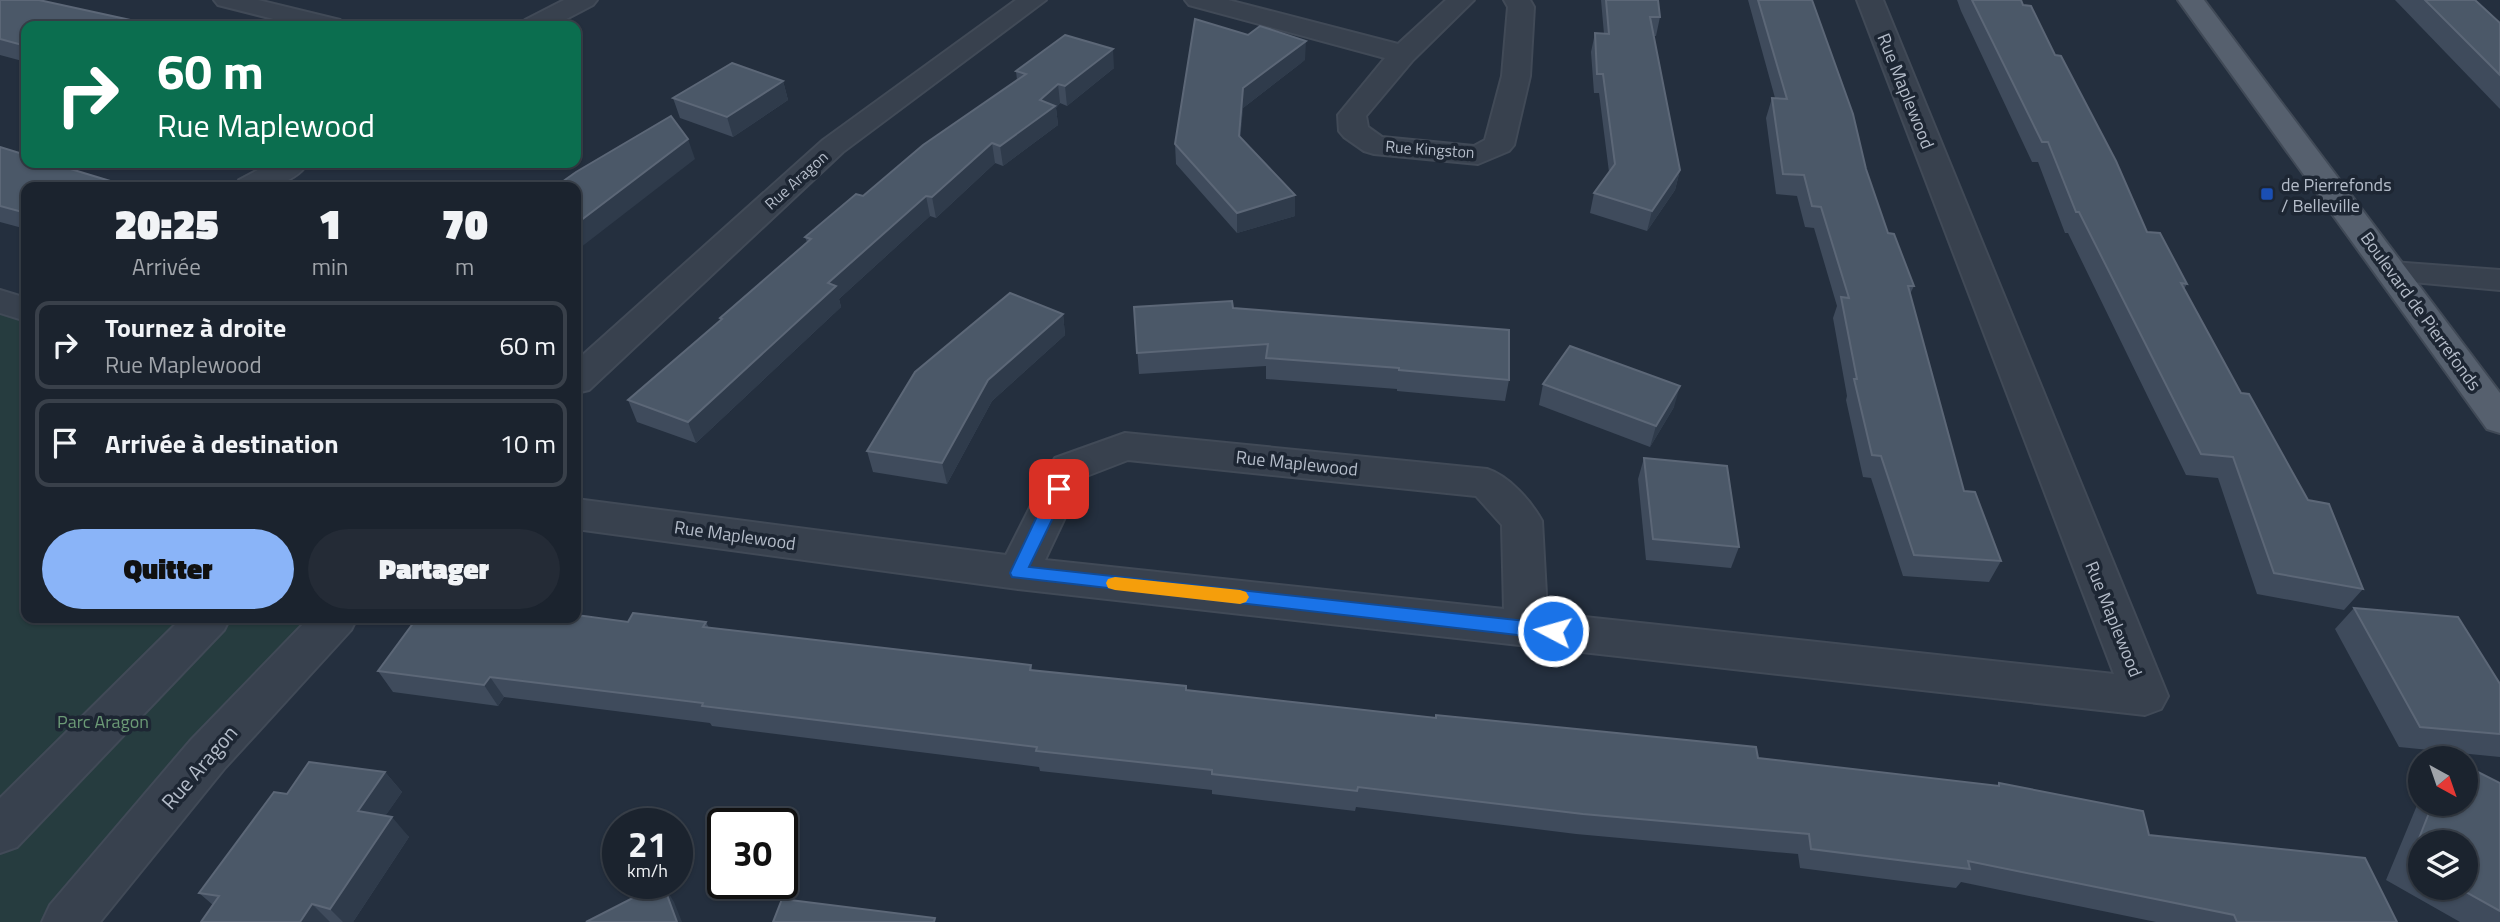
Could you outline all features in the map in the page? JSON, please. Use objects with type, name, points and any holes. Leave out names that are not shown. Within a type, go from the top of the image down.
[{"type":"main road","name":"Boulevard de Pierrefonds","points":[[2191,0],[2500,420]]},
{"type":"street","points":[[228,0],[311,21]]},
{"type":"street","points":[[544,21],[584,0]]},
{"type":"street","name":"Rue Aragon","points":[[581,376],[833,146],[1033,0]]},
{"type":"street","points":[[1198,0],[1403,54]]},
{"type":"street","name":"Rue Kingston","points":[[1461,0],[1403,54],[1352,115],[1354,131],[1374,145],[1415,151],[1478,155],[1499,145],[1516,76],[1521,7],[1517,0]]},
{"type":"street","name":"Rue Maplewood","points":[[581,515],[1018,573],[2145,696],[1870,0]]},
{"type":"street","points":[[259,182],[284,168]]},
{"type":"street","points":[[2392,272],[2500,280]]},
{"type":"street","points":[[0,301],[21,308]]},
{"type":"street","name":"Rue Maplewood","points":[[1018,573],[1069,468],[1125,446],[1487,482],[1522,521],[1526,628]]},
{"type":"street","points":[[0,831],[204,623]]},
{"type":"street","name":"Rue Aragon","points":[[68,922],[207,755],[331,623]]},
{"type":"green space","name":"Parc Aragon","points":[[0,301],[21,308],[21,623],[331,623],[207,755],[68,922],[0,922]]},
{"type":"building","points":[[0,0],[39,0],[135,21],[21,21],[21,45],[0,39]]},
{"type":"building","points":[[1606,0],[1658,0],[1660,17],[1650,17],[1680,170],[1652,211],[1594,193],[1615,164],[1603,74],[1597,74],[1595,33],[1609,34]]},
{"type":"building","points":[[1758,0],[1812,0],[1853,114],[1866,169],[1888,233],[1894,234],[1914,286],[1908,286],[1964,491],[1975,492],[2001,561],[1914,555],[1881,456],[1872,455],[1854,379],[1857,379],[1841,297],[1849,298],[1821,207],[1812,206],[1804,175],[1783,174],[1772,98],[1787,99]]},
{"type":"building","points":[[1972,0],[2021,0],[2023,5],[2031,6],[2055,55],[2061,56],[2116,161],[2147,232],[2160,233],[2187,284],[2181,283],[2241,393],[2249,394],[2308,500],[2329,504],[2363,589],[2274,573],[2233,457],[2201,454],[2079,212],[2076,212],[2048,142],[2042,142]]},
{"type":"building","points":[[2425,0],[2475,0],[2500,23],[2500,75]]},
{"type":"building","points":[[1195,19],[1248,35],[1260,26],[1306,41],[1243,88],[1239,136],[1295,195],[1237,213],[1175,144]]},
{"type":"building","points":[[1065,35],[1113,49],[1065,86],[1058,84],[1040,100],[1055,106],[1000,146],[992,143],[932,197],[926,196],[828,283],[836,286],[688,422],[628,400],[811,239],[805,237],[856,194],[863,196],[923,145],[1026,74],[1016,71]]},
{"type":"building","points":[[732,63],[783,81],[727,117],[673,98]]},
{"type":"building","points":[[671,116],[688,139],[581,220],[581,182],[562,182]]},
{"type":"building","points":[[0,147],[21,153],[21,168],[67,168],[113,182],[21,182],[21,212],[0,206]]},
{"type":"building","points":[[1010,293],[1063,314],[988,380],[942,463],[867,451],[915,372]]},
{"type":"building","points":[[1232,301],[1233,308],[1509,330],[1509,380],[1266,358],[1268,344],[1137,353],[1134,307]]},
{"type":"building","points":[[1570,346],[1680,386],[1656,426],[1543,384]]},
{"type":"building","points":[[1644,458],[1727,466],[1739,547],[1653,539]]},
{"type":"building","points":[[2354,608],[2458,617],[2500,684],[2500,734],[2420,727]]},
{"type":"building","points":[[633,613],[706,622],[703,627],[1031,665],[1030,670],[1186,686],[1186,690],[1436,718],[1436,715],[1756,747],[1758,758],[1999,786],[1999,783],[2143,811],[2149,835],[2365,858],[2397,922],[2237,922],[2234,915],[1968,861],[1970,869],[1811,849],[1809,834],[1583,814],[1358,787],[1357,791],[1212,774],[1212,770],[1036,751],[1037,747],[702,706],[703,703],[490,677],[484,685],[378,671],[413,623],[581,623],[581,616],[628,622]]},
{"type":"building","points":[[309,762],[385,772],[358,811],[392,817],[330,909],[312,904],[300,922],[201,922],[219,896],[199,893],[274,792],[287,794]]},
{"type":"building","points":[[2478,772],[2500,783],[2500,911],[2478,899],[2478,830],[2422,830],[2428,816],[2478,816]]},
{"type":"building","points":[[631,899],[669,899],[677,922],[586,922]]},
{"type":"building","points":[[782,899],[935,918],[934,922],[773,922]]},
{"type":"slow traffic","points":[[1115,583],[1240,597]]},
{"type":"place","name":"de Pierrefonds / Belleville","points":[[2267,194]]},
{"type":"route","points":[[1059,489],[1018,573],[1553,631]]}]
